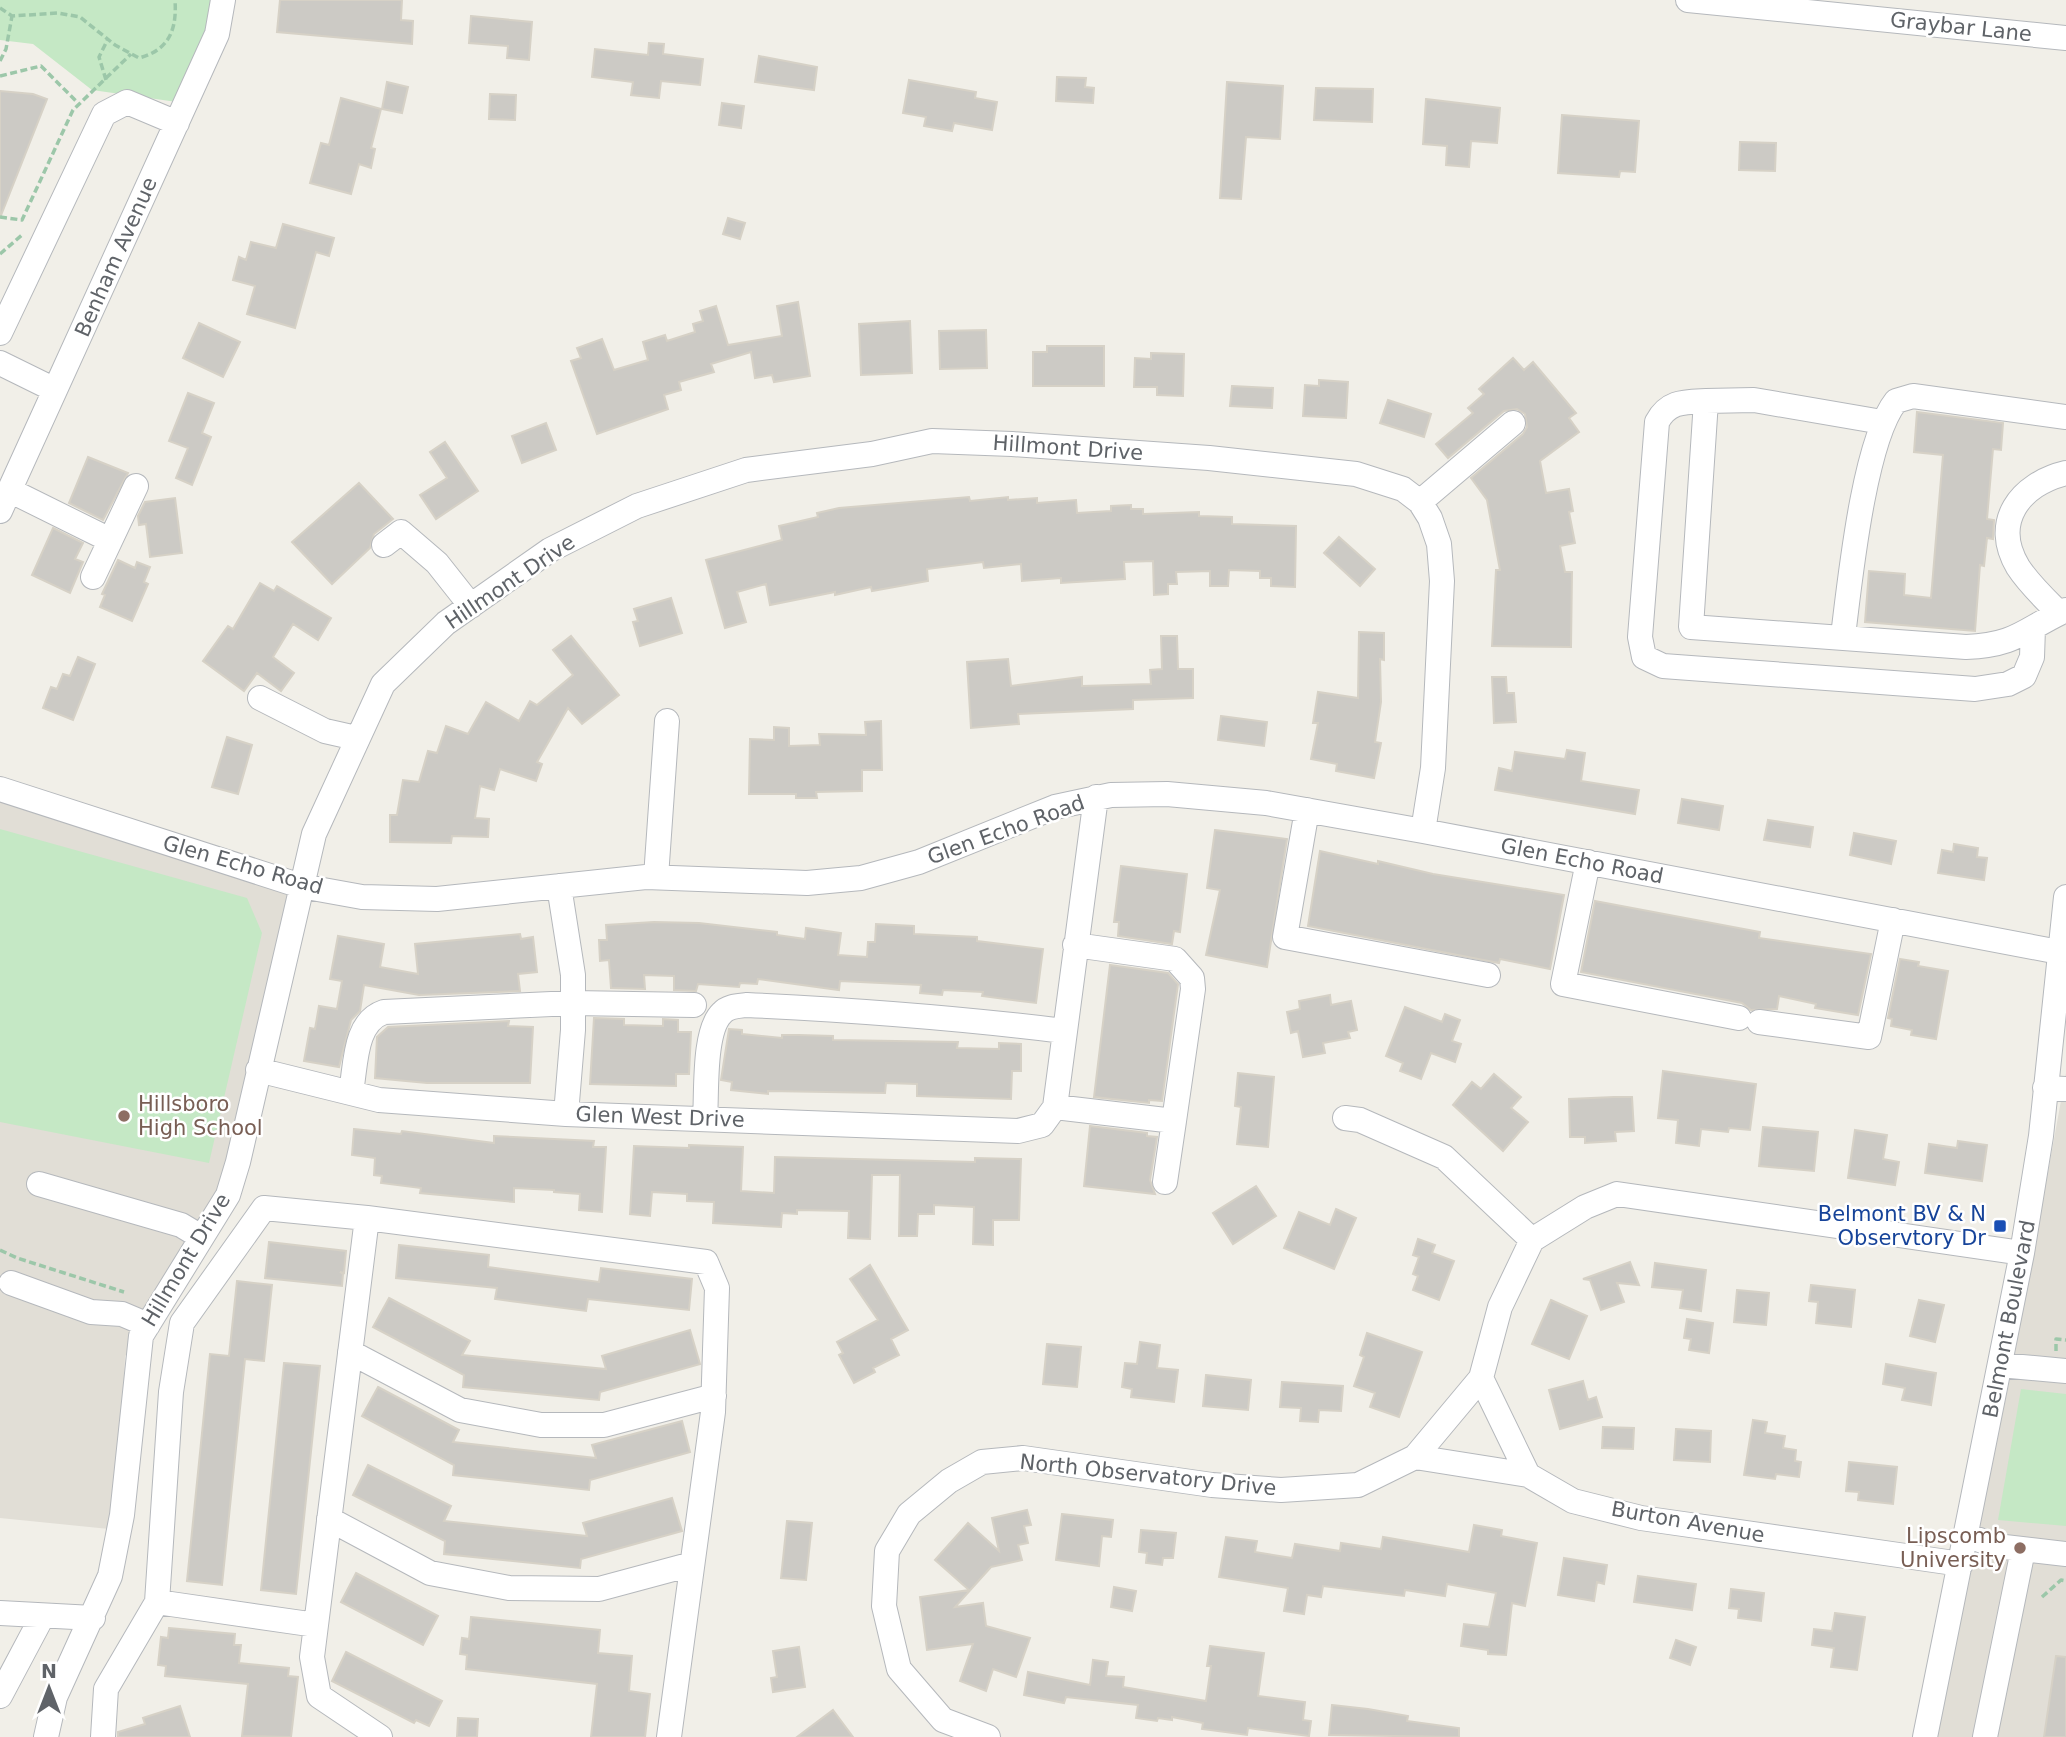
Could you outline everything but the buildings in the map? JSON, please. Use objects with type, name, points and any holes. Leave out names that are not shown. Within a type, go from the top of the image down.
[{"type":"street","name":"Benham Avenue","points":[[5,500],[217,34],[223,0]]},
{"type":"street","name":"Graybar Lane","points":[[1688,0],[1893,10],[2066,38]]},
{"type":"street","points":[[0,333],[104,114],[127,102],[177,123]]},
{"type":"street","points":[[0,363],[55,390]]},
{"type":"street","points":[[1843,636],[1854,554],[1882,422],[1896,401],[1913,396],[2066,416]]},
{"type":"street","points":[[1882,422],[1754,400],[1678,402],[1664,409],[1657,422],[1640,637],[1644,657],[1663,666],[1975,689],[2008,684],[2024,676],[2032,657],[2033,628]]},
{"type":"street","points":[[1689,668],[1706,401]]},
{"type":"street","points":[[1423,831],[1433,768],[1442,580],[1439,544],[1420,502],[1513,423]]},
{"type":"street","name":"Hillmont Drive","points":[[46,1737],[55,1697],[110,1576],[117,1541],[141,1336],[228,1195],[314,834],[383,684],[446,623],[550,550],[637,506],[746,470],[872,454],[932,442],[1012,444],[1209,458],[1356,474],[1404,489],[1420,502]]},
{"type":"street","points":[[1691,627],[1966,647],[1990,646],[2017,639],[2062,612],[2019,568],[2010,551],[2008,533],[2015,503],[2030,489],[2066,473]]},
{"type":"street","points":[[93,578],[136,486]]},
{"type":"street","points":[[5,500],[110,540]]},
{"type":"street","points":[[384,545],[401,532],[437,563],[471,606]]},
{"type":"street","points":[[260,698],[325,731],[356,738]]},
{"type":"street","points":[[656,877],[667,721]]},
{"type":"street","name":"Glen Echo Road","points":[[0,789],[301,886],[362,897],[437,899],[656,877],[807,883],[861,878],[919,862],[1055,807],[1096,797],[1167,794],[1307,810],[2059,952]]},
{"type":"street","points":[[1096,797],[1055,1107],[1174,1121]]},
{"type":"street","points":[[1307,810],[1285,937],[1488,975]]},
{"type":"street","points":[[1588,862],[1563,984],[1749,1020],[1869,1037],[1893,920]]},
{"type":"street","points":[[559,886],[573,975],[566,1114]]},
{"type":"street","name":"Belmont Boulevard","points":[[1925,1737],[2022,1253],[2036,1170],[2055,1088],[2059,952],[2066,897]]},
{"type":"street","points":[[1075,945],[1175,959],[1192,978],[1165,1182]]},
{"type":"street","points":[[351,1092],[363,1027],[372,1016],[384,1012],[573,1003],[694,1005]]},
{"type":"street","points":[[705,1119],[713,1028],[722,1012],[731,1007],[747,1005],[890,1012],[978,1019],[1064,1031]]},
{"type":"street","name":"Glen West Drive","points":[[258,1070],[379,1100],[566,1114],[1018,1131],[1042,1125],[1055,1107]]},
{"type":"street","points":[[1345,1118],[1360,1120],[1444,1157],[1532,1240],[1586,1207],[1617,1195],[2022,1253]]},
{"type":"street","points":[[39,1184],[181,1225],[201,1237]]},
{"type":"street","points":[[103,1737],[106,1689],[156,1602],[171,1392],[182,1322],[264,1208],[367,1218],[706,1262],[717,1288],[713,1396],[669,1737]]},
{"type":"street","points":[[367,1218],[312,1657],[319,1696],[380,1737]]},
{"type":"street","name":"North Observatory Drive","points":[[988,1737],[943,1720],[899,1669],[884,1606],[887,1551],[909,1514],[949,1480],[982,1462],[1023,1458],[1212,1485],[1281,1490],[1358,1485],[1415,1457],[1481,1378],[1500,1307],[1532,1240]]},
{"type":"street","points":[[11,1283],[91,1312],[122,1314],[148,1325]]},
{"type":"street","points":[[350,1352],[460,1410],[541,1425],[604,1425],[713,1396]]},
{"type":"street","points":[[2000,1365],[2066,1371]]},
{"type":"street","points":[[1481,1378],[1528,1475]]},
{"type":"street","points":[[1415,1457],[1528,1475]]},
{"type":"street","name":"Burton Avenue","points":[[1528,1475],[1573,1501],[1641,1518],[1961,1564]]},
{"type":"street","points":[[329,1519],[430,1573],[509,1588],[599,1589],[692,1564]]},
{"type":"street","points":[[1966,1535],[1996,1546],[2066,1554]]},
{"type":"street","points":[[1985,1737],[2023,1550]]},
{"type":"street","points":[[156,1602],[316,1625]]},
{"type":"street","points":[[0,1613],[93,1618]]},
{"type":"street","points":[[0,1696],[42,1616]]},
{"type":"path","points":[[0,8],[12,16],[58,13],[80,17],[139,58],[155,54],[175,29],[175,0]]},
{"type":"path","points":[[0,61],[6,49],[12,16]]},
{"type":"path","points":[[106,80],[99,57],[108,39]]},
{"type":"path","points":[[0,217],[22,220],[73,110],[131,54]]},
{"type":"path","points":[[0,76],[41,66],[80,105]]},
{"type":"path","points":[[0,255],[22,235]]},
{"type":"path","points":[[0,1250],[17,1258],[133,1295]]},
{"type":"path","points":[[2042,1597],[2061,1580],[2066,1581]]},
{"type":"shaded area","name":"Hillsboro High School","points":[[0,789],[301,886],[238,1162],[141,1336],[125,1356],[119,1530],[0,1518]]},
{"type":"shaded area","name":"Lipscomb University","points":[[2066,1073],[2066,1737],[1935,1737],[2014,1359]]},
{"type":"green space","points":[[0,0],[213,0],[207,35],[177,102],[92,90],[33,44],[0,40]]},
{"type":"green space","points":[[0,829],[247,898],[262,933],[209,1163],[0,1122]]},
{"type":"green space","points":[[2021,1389],[2066,1394],[2066,1526],[1998,1520]]},
{"type":"place","name":"Hillsboro High School","points":[[124,1116]]},
{"type":"place","name":"Belmont BV & N Observtory Dr","points":[[2000,1226]]},
{"type":"place","name":"Lipscomb University","points":[[2020,1548]]}]
